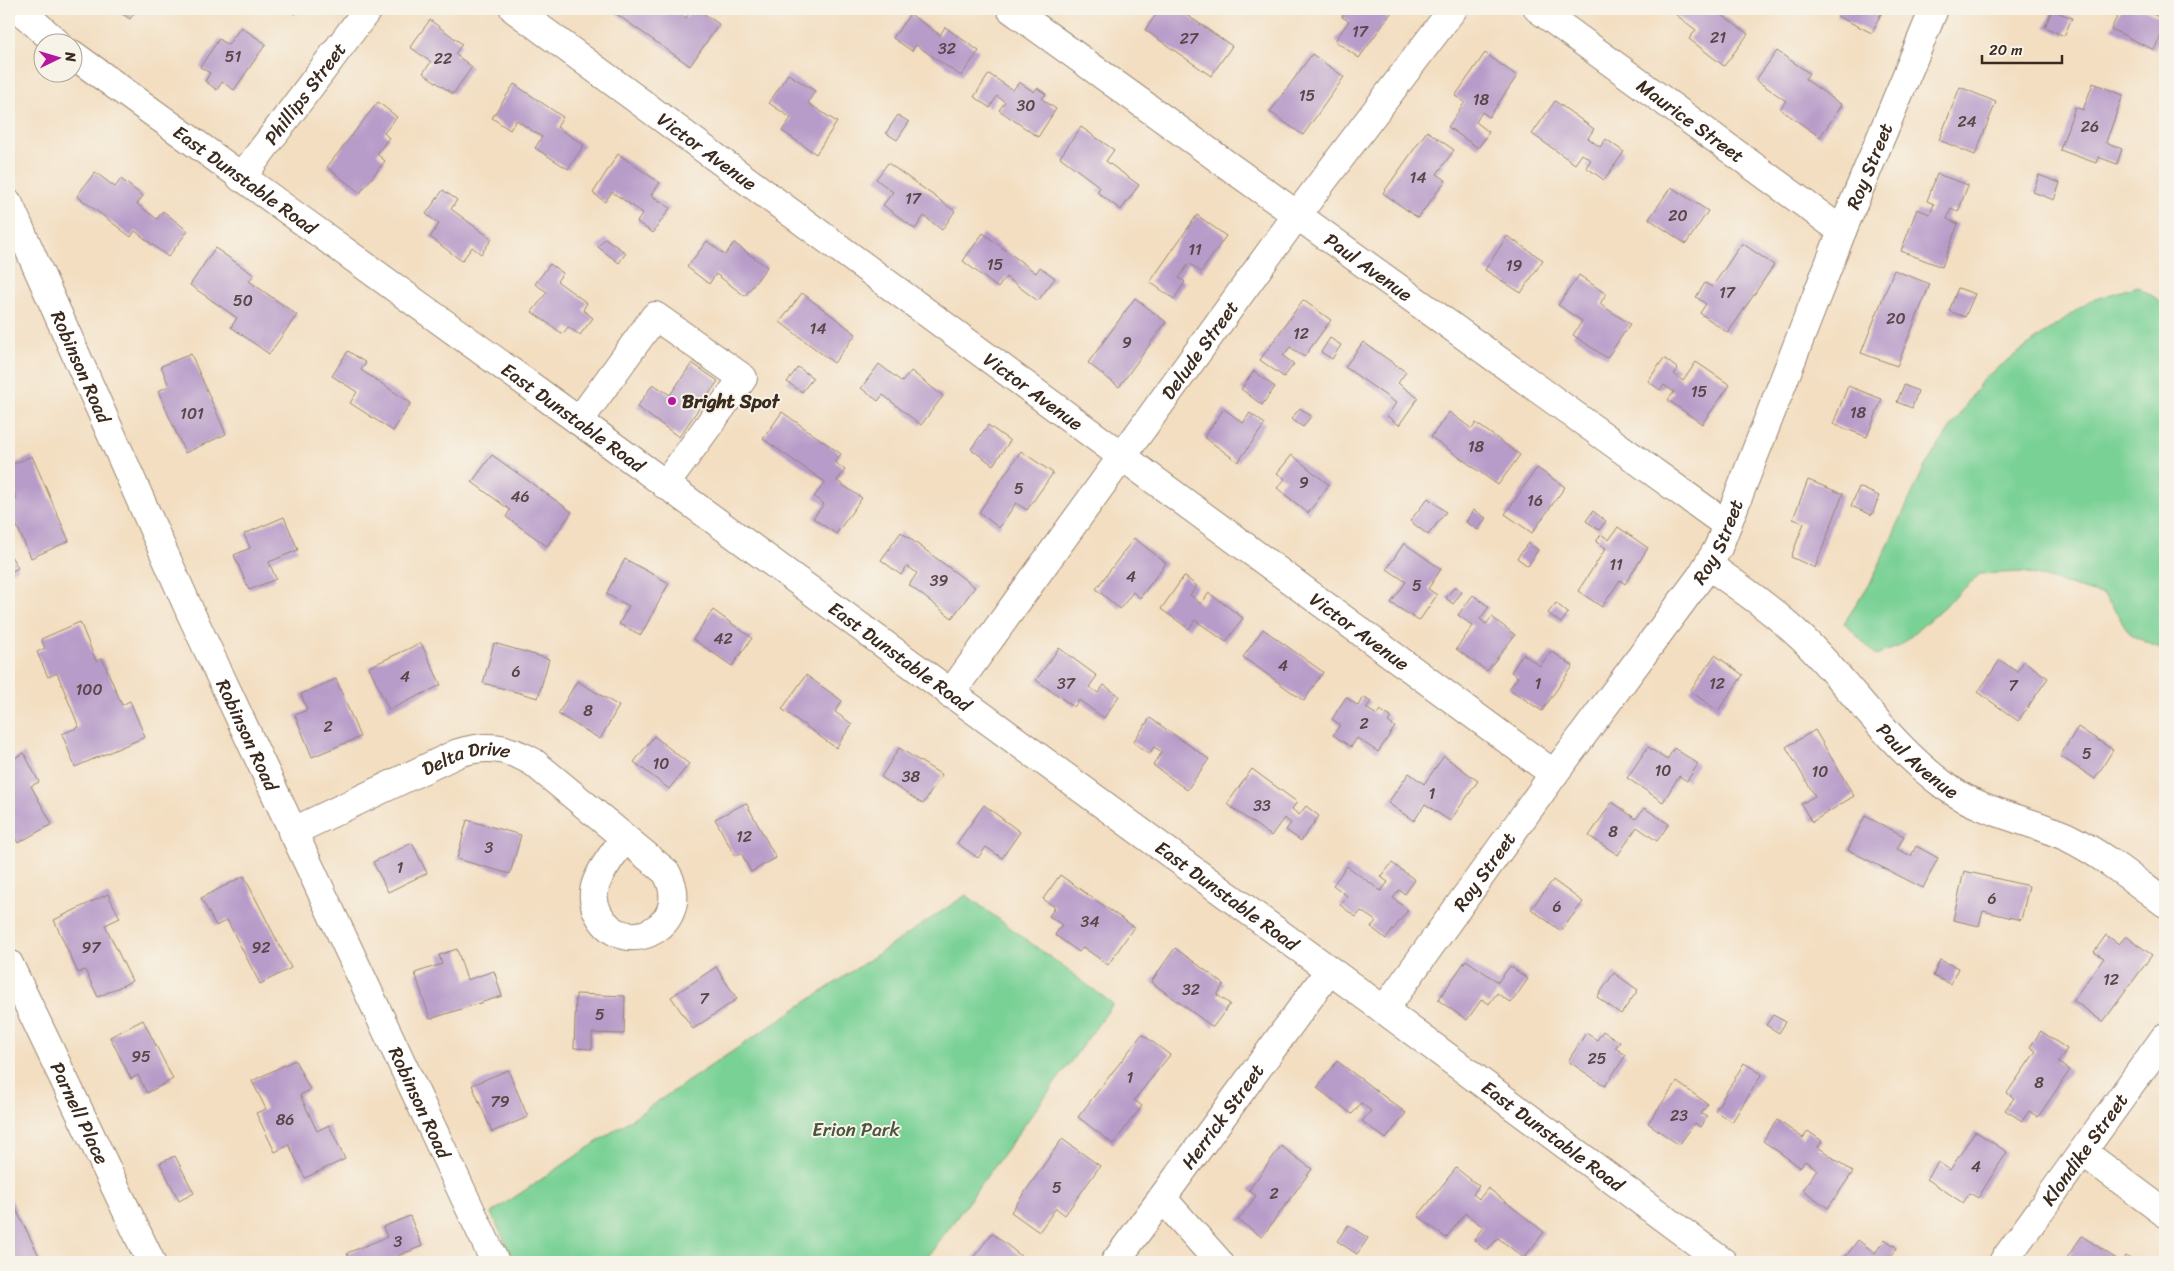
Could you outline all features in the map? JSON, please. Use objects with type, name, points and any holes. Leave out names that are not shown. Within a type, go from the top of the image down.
[{"type":"street","points":[[19,9],[45,32]]},
{"type":"street","name":"Phillips Street","points":[[241,178],[368,9]]},
{"type":"street","name":"Victor Avenue","points":[[514,9],[1122,454],[1554,774]]},
{"type":"street","name":"Paul Avenue","points":[[1011,9],[1727,525]]},
{"type":"street","name":"Delude Street","points":[[950,694],[1122,454],[1297,215],[1453,9]]},
{"type":"street","name":"Maurice Street","points":[[1538,9],[1842,231]]},
{"type":"street","name":"Roy Street","points":[[1384,1010],[1718,548],[1842,231],[1934,9]]},
{"type":"street","name":"East Dunstable Road","points":[[82,61],[579,421],[1384,1010],[1723,1262]]},
{"type":"street","name":"Robinson Road","points":[[9,204],[192,616],[495,1262]]},
{"type":"street","points":[[579,421],[655,316],[743,378],[665,485]]},
{"type":"street","name":"Paul Avenue","points":[[1708,564],[1771,610],[1804,640],[1922,769],[1948,788],[1978,805],[2009,818],[2068,838],[2095,853],[2165,903]]},
{"type":"street","name":"Delta Drive","points":[[292,832],[458,753],[483,747],[496,747],[521,754],[533,762],[624,838]]},
{"type":"street","name":"Parnell Place","points":[[9,964],[151,1262]]},
{"type":"street","name":"Herrick Street","points":[[1115,1262],[1330,971]]},
{"type":"street","name":"Klondike Street","points":[[2003,1262],[2165,1037]]},
{"type":"street","points":[[2083,1152],[2165,1213]]},
{"type":"street","points":[[1162,1199],[1219,1262]]},
{"type":"green space","points":[[2137,286],[2165,304],[2165,651],[2131,635],[2104,595],[2024,572],[1980,574],[1900,646],[1876,655],[1844,623],[1872,580],[1925,466],[1984,378],[2089,301]]},
{"type":"green space","name":"Erion Park","points":[[966,895],[1113,1004],[924,1262],[515,1262],[491,1213]]},
{"type":"building","points":[[115,9],[137,9],[130,19]]},
{"type":"building","points":[[286,9],[299,9],[295,14]]},
{"type":"building","points":[[618,9],[673,9],[686,18],[693,9],[697,9],[719,24],[690,66],[615,13]]},
{"type":"building","points":[[1160,9],[1178,9],[1232,46],[1211,76],[1145,30]]},
{"type":"building","points":[[1347,9],[1394,9],[1359,58],[1335,41],[1349,21],[1342,17]]},
{"type":"building","points":[[1673,9],[1714,9],[1748,34],[1724,66],[1689,39],[1696,30],[1671,11]]},
{"type":"building","points":[[1840,9],[1883,9],[1872,33],[1837,16]]},
{"type":"building","points":[[2121,9],[2142,9],[2165,20],[2165,27],[2154,50],[2111,29]]},
{"type":"building","points":[[2052,10],[2072,18],[2064,36],[2045,27]]},
{"type":"building","points":[[910,14],[940,35],[945,27],[979,51],[961,76],[916,45],[912,51],[893,38]]},
{"type":"building","points":[[430,20],[462,44],[455,54],[472,67],[453,94],[423,73],[431,62],[410,47]]},
{"type":"building","points":[[241,27],[266,44],[234,90],[222,82],[217,90],[205,81],[210,73],[200,67],[219,39],[228,45]]},
{"type":"building","points":[[1777,51],[1809,73],[1805,79],[1842,105],[1820,137],[1780,109],[1786,101],[1756,80]]},
{"type":"building","points":[[1485,53],[1517,76],[1489,117],[1482,112],[1476,122],[1489,132],[1478,148],[1448,127],[1465,102],[1455,96]]},
{"type":"building","points":[[1312,54],[1344,77],[1303,135],[1270,112]]},
{"type":"building","points":[[788,74],[815,91],[808,103],[837,122],[816,154],[782,131],[791,118],[769,103]]},
{"type":"building","points":[[989,74],[1013,90],[1019,82],[1034,92],[1037,88],[1046,94],[1042,99],[1056,109],[1038,137],[999,110],[1005,102],[997,96],[990,108],[974,97]]},
{"type":"building","points":[[2093,83],[2123,95],[2106,142],[2122,149],[2117,164],[2098,157],[2096,163],[2060,150],[2075,107],[2083,110]]},
{"type":"building","points":[[514,84],[563,117],[557,127],[584,145],[568,169],[535,148],[542,137],[516,120],[510,130],[492,118]]},
{"type":"building","points":[[1960,87],[1996,102],[1975,155],[1939,140]]},
{"type":"building","points":[[1555,101],[1594,129],[1588,138],[1600,147],[1606,139],[1624,152],[1604,180],[1586,167],[1591,160],[1582,154],[1575,164],[1532,134]]},
{"type":"building","points":[[378,102],[397,117],[384,133],[389,138],[377,154],[385,161],[360,193],[327,167]]},
{"type":"building","points":[[898,115],[909,122],[897,140],[886,133]]},
{"type":"building","points":[[1081,127],[1114,150],[1106,161],[1139,185],[1121,210],[1097,192],[1100,187],[1060,157]]},
{"type":"building","points":[[1427,131],[1454,150],[1437,174],[1446,180],[1418,218],[1383,193]]},
{"type":"building","points":[[618,154],[660,183],[651,195],[670,208],[653,233],[637,222],[643,213],[612,192],[605,202],[593,193]]},
{"type":"building","points":[[888,163],[955,211],[942,230],[924,216],[915,229],[883,205],[893,192],[876,179]]},
{"type":"building","points":[[95,172],[115,187],[121,179],[143,196],[137,204],[157,219],[163,211],[188,231],[168,257],[135,231],[131,237],[77,196]]},
{"type":"building","points":[[1937,174],[1968,185],[1958,212],[1951,209],[1947,219],[1958,224],[1942,267],[1901,251],[1917,209],[1930,214],[1934,204],[1927,201]]},
{"type":"building","points":[[2039,175],[2060,183],[2054,200],[2033,192]]},
{"type":"building","points":[[1671,187],[1708,211],[1686,244],[1649,219]]},
{"type":"building","points":[[443,190],[457,200],[451,209],[492,239],[481,254],[472,247],[462,261],[430,237],[439,224],[426,214]]},
{"type":"building","points":[[1197,215],[1226,236],[1201,272],[1189,263],[1179,278],[1185,282],[1174,299],[1150,282]]},
{"type":"building","points":[[983,233],[1036,273],[1040,267],[1055,278],[1038,301],[1006,277],[998,288],[963,261]]},
{"type":"building","points":[[1507,236],[1543,260],[1521,293],[1485,270]]},
{"type":"building","points":[[605,238],[626,253],[619,263],[598,247]]},
{"type":"building","points":[[707,241],[725,255],[734,243],[767,267],[745,296],[716,274],[709,284],[687,267]]},
{"type":"building","points":[[1742,243],[1774,265],[1728,333],[1700,313],[1706,304],[1696,297],[1705,283],[1712,287]]},
{"type":"building","points":[[215,248],[254,275],[249,281],[297,315],[269,354],[231,327],[237,318],[190,285]]},
{"type":"building","points":[[550,264],[563,273],[557,281],[587,303],[583,310],[593,318],[580,335],[568,327],[563,334],[532,312],[547,292],[535,284]]},
{"type":"building","points":[[1894,270],[1930,284],[1897,366],[1861,353]]},
{"type":"building","points":[[1579,275],[1606,294],[1600,304],[1630,324],[1607,358],[1573,335],[1582,321],[1558,305]]},
{"type":"building","points":[[1958,288],[1975,294],[1965,317],[1949,311]]},
{"type":"building","points":[[802,293],[856,334],[834,363],[780,322]]},
{"type":"building","points":[[1135,298],[1166,322],[1119,387],[1088,363]]},
{"type":"building","points":[[1303,300],[1331,320],[1304,357],[1290,347],[1283,356],[1294,364],[1284,377],[1260,360]]},
{"type":"building","points":[[1330,338],[1341,345],[1332,359],[1321,352]]},
{"type":"building","points":[[1363,342],[1406,372],[1398,383],[1418,398],[1399,425],[1387,416],[1396,403],[1345,367]]},
{"type":"building","points":[[348,351],[366,363],[361,370],[411,403],[393,431],[350,403],[357,392],[332,376]]},
{"type":"building","points":[[191,354],[226,434],[185,453],[158,391],[169,386],[161,366]]},
{"type":"building","points":[[1664,358],[1678,369],[1674,374],[1683,381],[1696,362],[1730,385],[1702,424],[1668,400],[1674,392],[1664,385],[1660,390],[1648,381]]},
{"type":"building","name":"Bright Spot","points":[[692,363],[718,381],[679,437],[637,407],[653,384],[670,395]]},
{"type":"building","points":[[879,364],[902,382],[911,371],[943,396],[921,425],[883,395],[878,401],[861,388]]},
{"type":"building","points":[[798,367],[813,378],[802,392],[787,382]]},
{"type":"building","points":[[1254,371],[1275,387],[1262,405],[1241,389]]},
{"type":"building","points":[[1904,385],[1918,391],[1912,408],[1897,402]]},
{"type":"building","points":[[1848,386],[1882,399],[1867,437],[1833,424]]},
{"type":"building","points":[[1300,408],[1311,416],[1303,427],[1291,419]]},
{"type":"building","points":[[1224,409],[1243,423],[1250,413],[1265,424],[1238,462],[1204,437]]},
{"type":"building","points":[[782,412],[841,454],[835,462],[845,470],[837,481],[862,498],[836,534],[813,518],[824,504],[814,497],[825,482],[763,439]]},
{"type":"building","points":[[1449,412],[1472,429],[1476,423],[1520,455],[1498,485],[1431,437]]},
{"type":"building","points":[[988,425],[1010,441],[993,465],[971,449]]},
{"type":"building","points":[[1021,451],[1053,473],[1027,510],[1016,503],[999,528],[979,512]]},
{"type":"building","points":[[492,455],[572,512],[547,546],[506,517],[510,510],[472,482]]},
{"type":"building","points":[[1292,455],[1329,485],[1308,513],[1277,488],[1285,479],[1277,473]]},
{"type":"building","points":[[32,456],[69,541],[31,558],[9,508],[9,502],[17,499],[9,480],[9,466]]},
{"type":"building","points":[[1537,468],[1565,487],[1532,533],[1505,514]]},
{"type":"building","points":[[1808,480],[1843,494],[1815,568],[1791,557],[1804,523],[1793,519]]},
{"type":"building","points":[[1859,487],[1879,496],[1872,515],[1851,506]]},
{"type":"building","points":[[1428,498],[1446,512],[1428,535],[1410,521]]},
{"type":"building","points":[[1474,510],[1486,518],[1478,530],[1466,522]]},
{"type":"building","points":[[1593,511],[1606,521],[1599,530],[1586,521]]},
{"type":"building","points":[[284,517],[298,550],[269,562],[276,579],[249,590],[234,555],[250,548],[244,534]]},
{"type":"building","points":[[1618,527],[1648,548],[1625,584],[1620,580],[1602,607],[1578,591],[1606,548],[1596,542],[1601,534],[1609,540]]},
{"type":"building","points":[[901,532],[975,587],[952,618],[909,585],[917,573],[907,566],[901,575],[881,560]]},
{"type":"building","points":[[1134,538],[1166,563],[1140,598],[1133,592],[1120,609],[1096,589]]},
{"type":"building","points":[[1404,543],[1441,569],[1428,589],[1437,595],[1419,621],[1391,603],[1406,582],[1387,569]]},
{"type":"building","points":[[1528,543],[1538,550],[1528,566],[1517,558]]},
{"type":"building","points":[[11,556],[18,568],[9,573],[9,557]]},
{"type":"building","points":[[625,559],[669,583],[641,635],[619,624],[629,606],[606,594]]},
{"type":"building","points":[[1184,576],[1197,586],[1190,595],[1201,604],[1209,593],[1243,618],[1226,642],[1195,620],[1189,629],[1161,609]]},
{"type":"building","points":[[1455,586],[1462,592],[1453,604],[1446,598]]},
{"type":"building","points":[[1473,595],[1489,607],[1480,619],[1486,624],[1492,617],[1515,635],[1487,671],[1456,649],[1473,626],[1458,615]]},
{"type":"building","points":[[1556,603],[1568,613],[1561,623],[1548,613]]},
{"type":"building","points":[[713,610],[752,638],[732,666],[693,639]]},
{"type":"building","points":[[80,622],[96,661],[102,658],[122,705],[130,701],[145,737],[75,767],[62,734],[79,727],[57,673],[48,677],[37,652],[45,648],[41,639]]},
{"type":"building","points":[[1263,629],[1323,672],[1304,701],[1243,657]]},
{"type":"building","points":[[421,643],[441,685],[389,710],[369,667]]},
{"type":"building","points":[[494,643],[549,659],[538,698],[483,683]]},
{"type":"building","points":[[1059,648],[1097,676],[1089,687],[1098,693],[1104,685],[1119,696],[1104,718],[1079,700],[1074,707],[1036,680]]},
{"type":"building","points":[[1551,651],[1573,666],[1542,711],[1509,689],[1518,677],[1511,672],[1523,654],[1540,666]]},
{"type":"building","points":[[1715,655],[1743,675],[1718,711],[1690,691]]},
{"type":"building","points":[[2000,660],[2017,672],[2024,661],[2048,678],[2018,721],[1978,692]]},
{"type":"building","points":[[806,675],[842,701],[835,712],[852,724],[836,748],[782,709]]},
{"type":"building","points":[[336,679],[360,737],[312,757],[295,715],[307,710],[301,694]]},
{"type":"building","points":[[577,681],[619,706],[600,739],[558,714]]},
{"type":"building","points":[[1346,697],[1358,706],[1363,697],[1371,702],[1366,708],[1377,715],[1380,710],[1391,717],[1388,722],[1395,727],[1378,752],[1357,738],[1351,747],[1333,735],[1340,725],[1332,719]]},
{"type":"building","points":[[1150,718],[1209,759],[1187,790],[1153,765],[1162,752],[1154,747],[1149,754],[1133,742]]},
{"type":"building","points":[[2078,727],[2113,750],[2095,779],[2060,756]]},
{"type":"building","points":[[1815,730],[1854,796],[1812,822],[1801,804],[1815,796],[1786,747]]},
{"type":"building","points":[[654,736],[689,764],[669,789],[634,762]]},
{"type":"building","points":[[1648,747],[1667,760],[1674,748],[1698,764],[1687,781],[1679,776],[1663,802],[1627,778]]},
{"type":"building","points":[[899,748],[942,775],[923,804],[881,777]]},
{"type":"building","points":[[24,753],[39,782],[31,786],[52,824],[18,843],[9,827],[9,761]]},
{"type":"building","points":[[1444,756],[1478,781],[1450,821],[1425,804],[1414,821],[1388,803],[1409,773],[1424,784]]},
{"type":"building","points":[[1252,769],[1297,802],[1292,809],[1299,815],[1306,806],[1319,816],[1301,841],[1286,830],[1291,823],[1284,818],[1271,836],[1227,804]]},
{"type":"building","points":[[1612,802],[1636,819],[1644,808],[1669,824],[1657,841],[1637,827],[1618,855],[1589,836]]},
{"type":"building","points":[[746,803],[776,858],[751,872],[741,853],[735,856],[715,819]]},
{"type":"building","points":[[984,805],[1020,832],[1002,858],[986,847],[978,858],[957,843]]},
{"type":"building","points":[[1865,816],[1904,836],[1897,849],[1911,856],[1916,846],[1938,858],[1923,888],[1848,850]]},
{"type":"building","points":[[467,820],[521,835],[510,874],[457,859]]},
{"type":"building","points":[[412,843],[427,873],[388,892],[373,862]]},
{"type":"building","points":[[1392,863],[1415,880],[1405,894],[1399,890],[1393,898],[1408,910],[1386,939],[1371,927],[1376,921],[1361,911],[1356,917],[1340,905],[1347,896],[1333,885],[1347,866],[1381,891],[1388,882],[1381,877]]},
{"type":"building","points":[[1964,871],[2029,886],[2021,920],[1983,911],[1979,926],[1953,920]]},
{"type":"building","points":[[1060,875],[1134,927],[1108,965],[1083,947],[1079,952],[1055,935],[1062,925],[1049,916],[1055,907],[1043,899]]},
{"type":"building","points":[[244,876],[291,968],[260,984],[227,920],[216,926],[201,898]]},
{"type":"building","points":[[1553,880],[1583,902],[1561,931],[1531,909]]},
{"type":"building","points":[[108,894],[120,918],[105,925],[132,981],[98,997],[85,970],[78,973],[54,920]]},
{"type":"building","points":[[2106,935],[2119,944],[2126,936],[2152,955],[2103,1022],[2073,1000],[2104,958],[2094,952]]},
{"type":"building","points":[[1175,948],[1224,984],[1217,995],[1230,1004],[1213,1027],[1151,982]]},
{"type":"building","points":[[457,949],[467,980],[494,971],[502,996],[430,1019],[415,973],[442,964],[439,955]]},
{"type":"building","points":[[1466,960],[1498,982],[1510,966],[1528,979],[1511,1003],[1497,993],[1489,1004],[1482,999],[1467,1020],[1438,1000]]},
{"type":"building","points":[[1940,960],[1958,968],[1951,984],[1933,976]]},
{"type":"building","points":[[716,967],[737,999],[693,1029],[671,997]]},
{"type":"building","points":[[1614,973],[1638,990],[1621,1014],[1597,997]]},
{"type":"building","points":[[576,994],[625,996],[624,1034],[592,1033],[592,1049],[574,1048]]},
{"type":"building","points":[[1773,1015],[1786,1022],[1779,1033],[1766,1025]]},
{"type":"building","points":[[143,1020],[173,1079],[147,1093],[138,1075],[131,1079],[110,1037]]},
{"type":"building","points":[[1603,1031],[1620,1042],[1615,1048],[1626,1055],[1605,1086],[1568,1061],[1586,1033],[1597,1040]]},
{"type":"building","points":[[2041,1031],[2067,1049],[2058,1062],[2070,1070],[2038,1117],[2029,1111],[2022,1121],[2005,1110],[2014,1098],[2007,1093],[2036,1051],[2030,1047]]},
{"type":"building","points":[[1142,1034],[1170,1055],[1134,1100],[1142,1106],[1113,1144],[1078,1117]]},
{"type":"building","points":[[295,1060],[310,1090],[300,1095],[317,1131],[329,1125],[345,1159],[305,1178],[289,1145],[275,1152],[256,1113],[266,1109],[252,1081]]},
{"type":"building","points":[[1337,1061],[1406,1113],[1386,1139],[1362,1121],[1371,1111],[1361,1103],[1352,1114],[1317,1088]]},
{"type":"building","points":[[1744,1063],[1762,1074],[1732,1122],[1715,1111]]},
{"type":"building","points":[[508,1070],[528,1117],[492,1132],[472,1085]]},
{"type":"building","points":[[1677,1082],[1708,1104],[1701,1114],[1707,1117],[1700,1127],[1695,1123],[1679,1145],[1648,1123]]},
{"type":"building","points":[[1777,1120],[1803,1138],[1808,1131],[1822,1141],[1818,1147],[1853,1172],[1828,1208],[1803,1190],[1817,1169],[1805,1161],[1800,1167],[1763,1141]]},
{"type":"building","points":[[1975,1131],[2007,1152],[1978,1198],[1970,1193],[1963,1203],[1927,1179],[1938,1162],[1950,1170]]},
{"type":"building","points":[[1062,1139],[1100,1166],[1065,1215],[1056,1208],[1039,1232],[1011,1212]]},
{"type":"building","points":[[1281,1146],[1312,1169],[1262,1237],[1238,1220],[1256,1196],[1249,1190]]},
{"type":"building","points":[[175,1156],[194,1193],[179,1201],[160,1163]]},
{"type":"building","points":[[1456,1168],[1479,1186],[1473,1194],[1479,1199],[1488,1188],[1544,1232],[1524,1258],[1498,1238],[1487,1251],[1474,1240],[1483,1227],[1465,1213],[1446,1238],[1418,1216]]},
{"type":"building","points":[[9,1195],[42,1262],[9,1262]]},
{"type":"building","points":[[410,1216],[422,1246],[395,1257],[398,1262],[350,1262],[347,1253],[387,1237],[383,1227]]},
{"type":"building","points":[[1348,1225],[1368,1238],[1357,1254],[1337,1241]]},
{"type":"building","points":[[992,1233],[1026,1260],[1024,1262],[970,1262]]},
{"type":"building","points":[[2082,1236],[2121,1262],[2064,1262]]},
{"type":"building","points":[[1885,1239],[1897,1248],[1891,1256],[1899,1262],[1848,1262],[1844,1259],[1858,1240],[1875,1253]]},
{"type":"building","points":[[2126,1256],[2135,1262],[2122,1262]]},
{"type":"place","name":"Bright Spot","points":[[672,401]]}]
